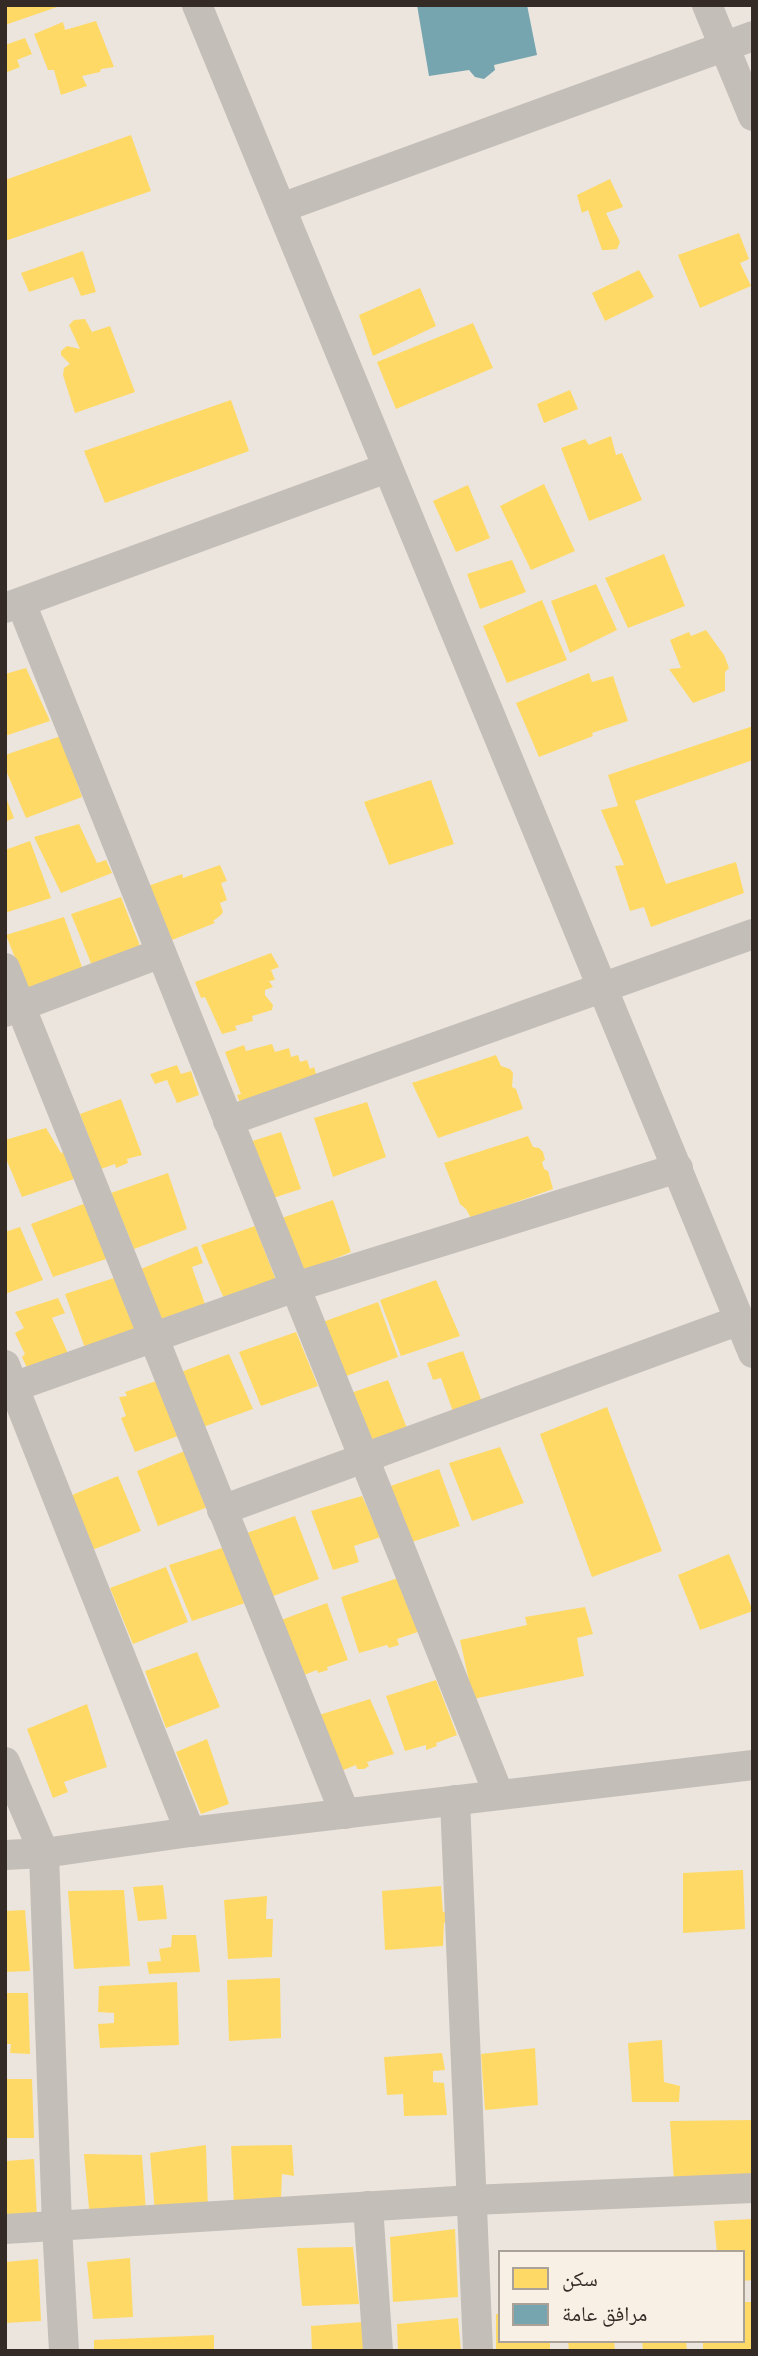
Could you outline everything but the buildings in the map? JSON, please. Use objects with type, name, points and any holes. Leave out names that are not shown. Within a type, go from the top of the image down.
[{"type":"street","points":[[197,5],[753,1353]]},
{"type":"street","points":[[707,5],[753,116]]},
{"type":"street","points":[[281,208],[753,36]]},
{"type":"street","points":[[387,468],[13,605],[161,953],[499,1795]]},
{"type":"street","points":[[228,1121],[753,934]]},
{"type":"street","points":[[13,1009],[161,953]]},
{"type":"street","points":[[5,968],[13,1009],[153,1338],[345,1814]]},
{"type":"street","points":[[190,1832],[8,1381],[153,1338],[295,1287],[678,1168]]},
{"type":"street","points":[[222,1510],[740,1320]]},
{"type":"street","points":[[5,1762],[44,1853],[64,2351]]},
{"type":"street","points":[[5,1855],[44,1853],[190,1832],[753,1765]]},
{"type":"street","points":[[456,1800],[478,2351]]},
{"type":"street","points":[[5,2230],[472,2200],[753,2188]]},
{"type":"street","points":[[368,2206],[378,2351]]}]
